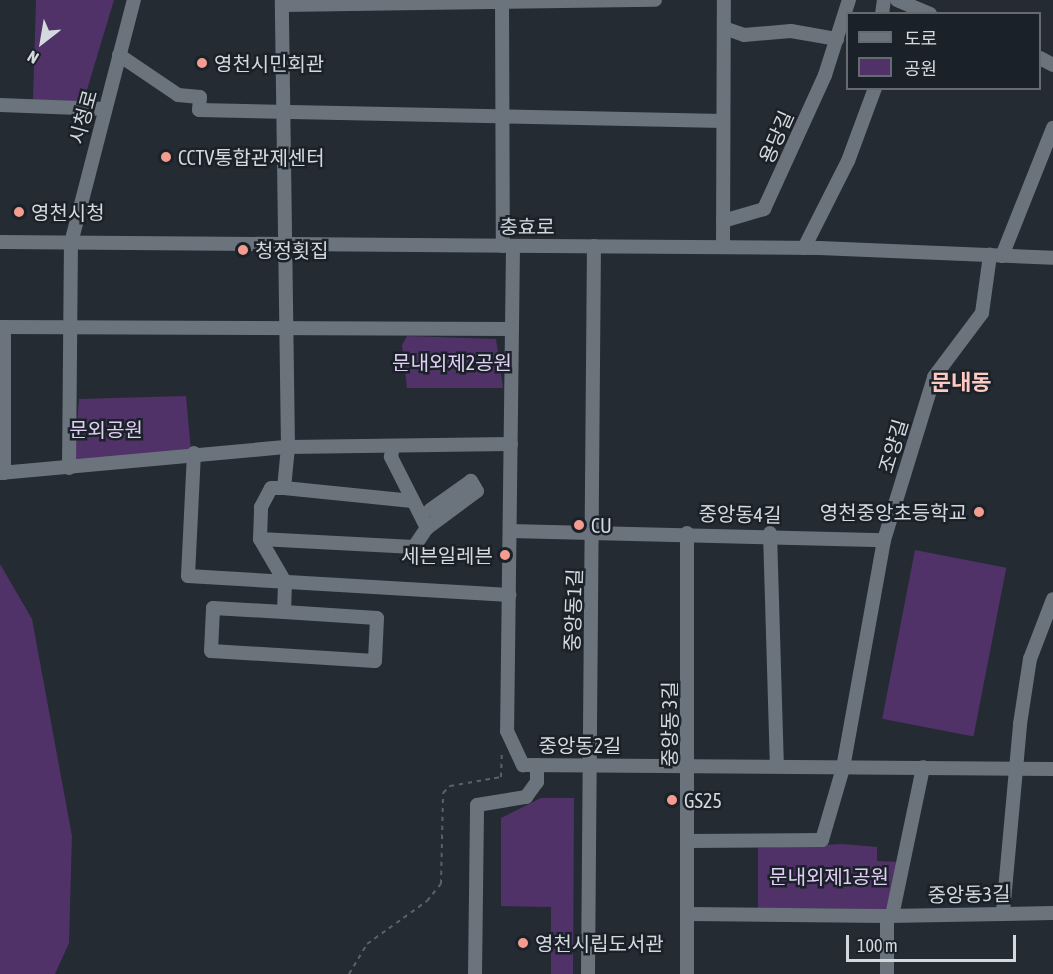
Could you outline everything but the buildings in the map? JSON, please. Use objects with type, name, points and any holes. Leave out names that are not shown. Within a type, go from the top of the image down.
[{"type":"street","name":"시청로","points":[[69,468],[71,243],[134,0]]},
{"type":"street","points":[[284,488],[288,447],[282,2],[655,0]]},
{"type":"street","points":[[723,247],[724,0]]},
{"type":"street","name":"용당길","points":[[723,221],[764,209],[837,39],[849,0]]},
{"type":"street","points":[[897,0],[925,12]]},
{"type":"street","name":"중앙동2길","points":[[502,1],[503,118],[512,329],[507,731],[523,765],[1053,769]]},
{"type":"street","points":[[724,28],[744,35],[791,31],[837,39]]},
{"type":"street","points":[[119,55],[178,95],[200,97],[199,110],[283,115],[723,121]]},
{"type":"street","points":[[804,248],[848,160],[874,90]]},
{"type":"street","points":[[0,105],[105,109]]},
{"type":"street","name":"조양길","points":[[689,841],[822,840],[843,768],[884,540],[934,377],[982,313],[996,256],[1053,128]]},
{"type":"street","name":"충효로","points":[[0,242],[804,248],[1053,258]]},
{"type":"street","name":"중앙동1길","points":[[588,974],[588,764],[594,533],[594,246]]},
{"type":"street","points":[[511,444],[288,447],[194,453],[69,468],[2,473],[2,327],[512,329]]},
{"type":"street","points":[[393,446],[391,457],[427,528]]},
{"type":"street","points":[[194,453],[188,576],[509,595]]},
{"type":"street","points":[[260,539],[414,547],[427,528],[477,491],[471,481],[430,510]]},
{"type":"street","points":[[284,612],[285,582],[260,539],[261,507],[271,488],[412,501]]},
{"type":"street","name":"중앙동4길","points":[[510,531],[770,533],[884,540]]},
{"type":"street","name":"중앙동 3길","points":[[687,533],[689,766],[687,974]]},
{"type":"street","points":[[770,533],[777,766]]},
{"type":"street","points":[[1002,912],[1016,769],[1030,659],[1053,599]]},
{"type":"street","points":[[213,608],[284,612],[377,618],[375,661],[211,651],[213,608]]},
{"type":"street","points":[[475,974],[477,805],[526,797],[537,782],[537,765]]},
{"type":"street","points":[[886,974],[889,916],[923,767]]},
{"type":"street","name":"중앙동3길","points":[[689,914],[889,916],[1002,912],[1053,913]]},
{"type":"path","points":[[349,974],[367,944],[427,901],[441,884],[443,793],[450,786],[501,777],[501,744],[507,731]]},
{"type":"green space","points":[[36,0],[114,0],[83,103],[33,101]]},
{"type":"green space","name":"문내외제2공원","points":[[407,336],[496,339],[503,388],[407,388],[402,345]]},
{"type":"green space","name":"문외공원","points":[[186,396],[191,451],[74,464],[79,399]]},
{"type":"green space","points":[[915,550],[1006,568],[973,737],[882,719]]},
{"type":"green space","points":[[0,564],[32,619],[72,836],[69,943],[55,974],[0,974]]},
{"type":"green space","points":[[541,798],[574,798],[573,974],[551,974],[551,907],[501,906],[501,818]]},
{"type":"green space","name":"문내외제1공원","points":[[843,844],[877,847],[877,861],[900,862],[890,909],[758,908],[758,848]]},
{"type":"place","name":"영천시민회관","points":[[202,63]]},
{"type":"place","name":"CCTV통합관제센터","points":[[166,157]]},
{"type":"place","name":"영천시청","points":[[19,212]]},
{"type":"place","name":"청정횟집","points":[[243,250]]},
{"type":"place","name":"영천중앙초등학교","points":[[979,512]]},
{"type":"place","name":"CU","points":[[579,525]]},
{"type":"place","name":"세븐일레븐","points":[[505,555]]},
{"type":"place","name":"GS25","points":[[672,800]]},
{"type":"place","name":"영천시립도서관","points":[[523,943]]},
{"type":"district","name":"문내동","points":[[961,383]]}]
